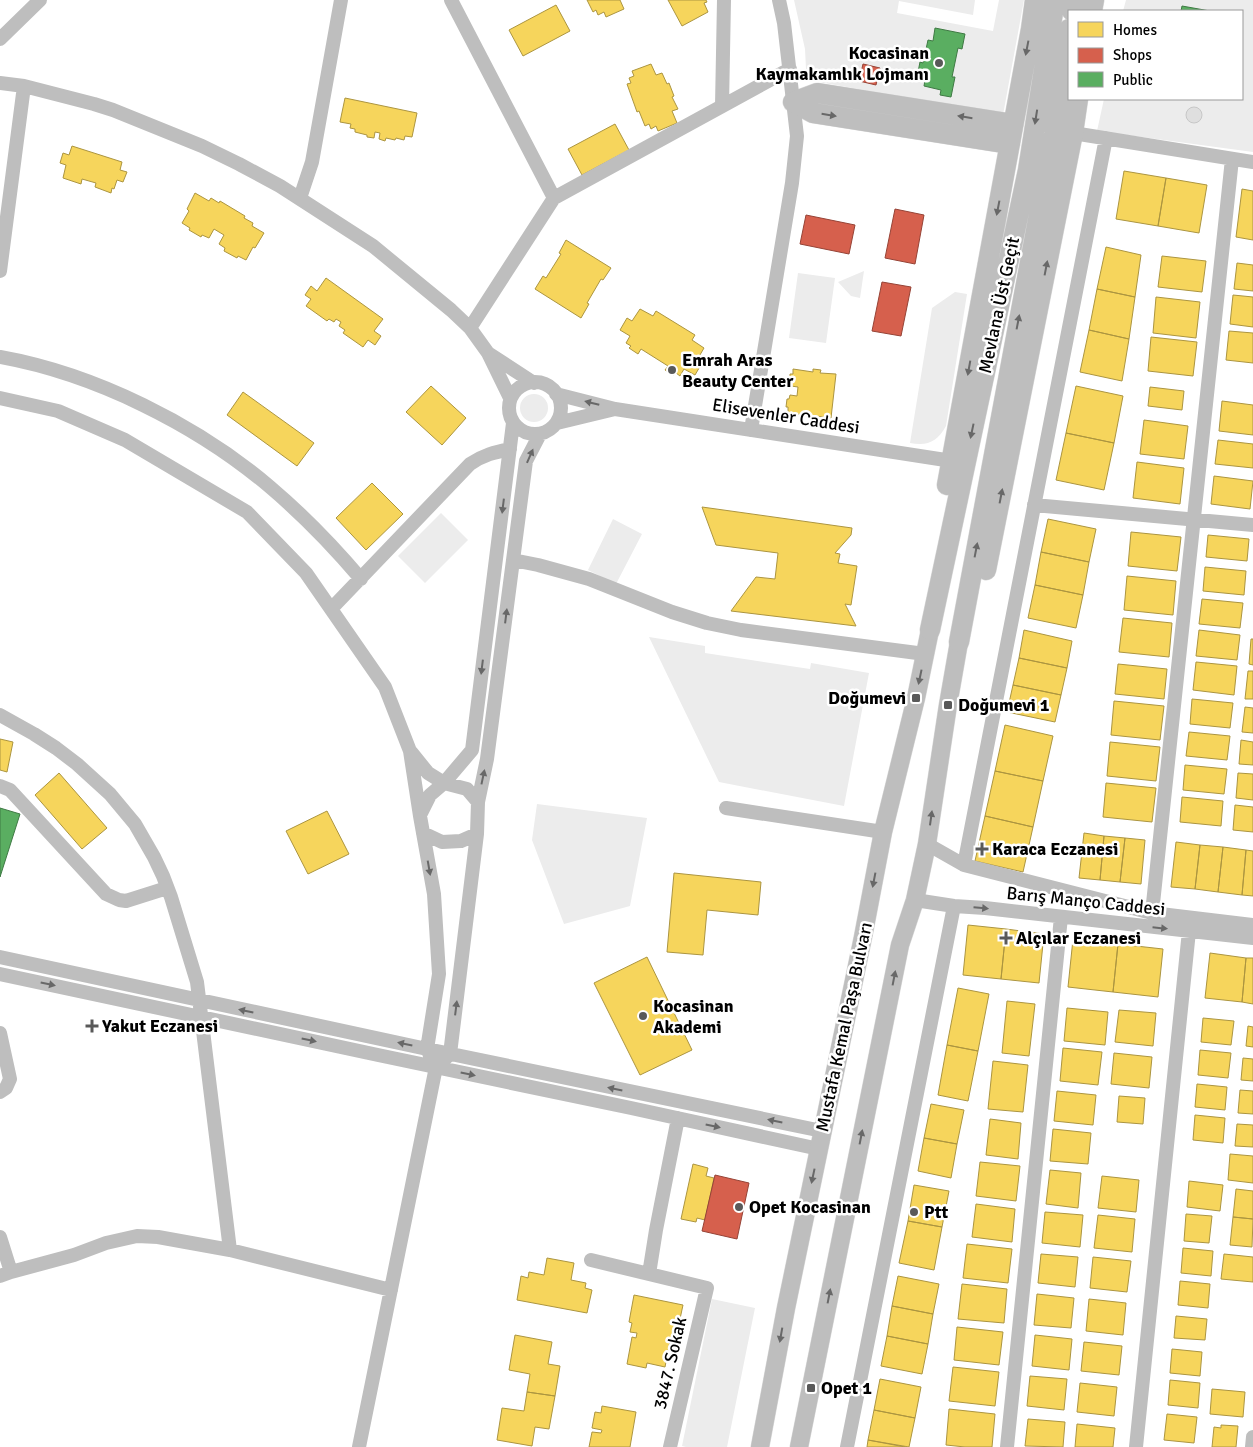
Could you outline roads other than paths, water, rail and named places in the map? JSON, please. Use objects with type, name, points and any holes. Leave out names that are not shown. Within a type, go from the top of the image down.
[{"type":"highway","points":[[930,630],[925,597],[952,461],[1035,0]]},
{"type":"highway","name":"Mevlana Üst Geçit","points":[[935,609],[1028,170],[1055,0]]},
{"type":"highway","name":"Mevlana Üst Geçit","points":[[959,642],[1054,134],[1068,36]]},
{"type":"highway","points":[[793,102],[816,93],[1013,124]]},
{"type":"highway","points":[[959,642],[977,616],[1073,133],[1078,100]]},
{"type":"highway","points":[[793,102],[813,113],[1010,144]]},
{"type":"highway","name":"Mustafa Kemal Paşa Bulvarı","points":[[930,630],[935,609]]},
{"type":"main road","name":"Mustafa Kemal Paşa Bulvarı","points":[[760,1447],[786,1308],[883,832],[930,630]]},
{"type":"main road","points":[[799,1447],[900,945],[915,900],[927,844],[959,642]]},
{"type":"street","points":[[0,39],[40,0]]},
{"type":"street","points":[[300,198],[312,162],[342,0]]},
{"type":"street","points":[[451,0],[554,198]]},
{"type":"street","points":[[722,106],[724,0]]},
{"type":"street","points":[[751,430],[795,163],[797,136],[784,23],[779,0]]},
{"type":"street","points":[[470,328],[554,198],[790,69]]},
{"type":"street","points":[[0,83],[24,86],[94,104],[174,134],[239,164],[300,198],[373,246],[470,328],[488,353],[510,398]]},
{"type":"street","points":[[0,271],[24,86]]},
{"type":"street","points":[[1073,133],[1253,162]]},
{"type":"street","points":[[964,865],[1106,138]]},
{"type":"street","points":[[1152,913],[1232,159]]},
{"type":"street","points":[[488,353],[534,382],[547,385],[554,390],[561,406],[560,415],[557,423],[551,429],[540,434],[526,433],[518,429],[509,415],[508,406],[510,398],[515,391],[522,385],[534,382]]},
{"type":"street","points":[[0,357],[44,367],[97,385],[157,413],[211,444],[258,476],[278,493],[317,530],[361,579]]},
{"type":"street","name":"Elisevenler Caddesi","points":[[556,394],[615,409],[952,461]]},
{"type":"street","points":[[0,398],[58,412],[125,440],[246,512],[306,573],[385,687],[410,751],[434,894],[439,974],[427,1049],[436,1067]]},
{"type":"street","points":[[557,423],[615,409]]},
{"type":"street","points":[[420,816],[430,794],[444,783],[472,750],[513,423]]},
{"type":"street","points":[[359,1447],[436,1067],[450,1054],[477,834],[478,802],[487,759],[526,461],[540,434]]},
{"type":"street","points":[[332,608],[470,464],[489,453],[510,449]]},
{"type":"street","points":[[1034,505],[1253,525]]},
{"type":"street","points":[[513,560],[589,578],[672,612],[719,626],[925,654]]},
{"type":"street","points":[[0,715],[56,748],[110,794],[135,824],[154,857],[167,888],[193,966],[230,1250]]},
{"type":"street","points":[[410,751],[428,773],[444,783],[467,790],[478,802]]},
{"type":"street","points":[[0,786],[10,790],[106,894],[126,901],[167,888]]},
{"type":"street","points":[[726,808],[883,832]]},
{"type":"street","points":[[423,834],[442,842],[461,841],[477,834]]},
{"type":"street","name":"Barış Manço Caddesi","points":[[927,844],[964,865],[1152,913],[1253,924]]},
{"type":"street","name":"Barış Manço Caddesi","points":[[915,900],[954,906],[1253,938]]},
{"type":"street","points":[[847,1447],[954,906]]},
{"type":"street","points":[[1007,1447],[1061,917]]},
{"type":"street","points":[[1136,1447],[1189,931]]},
{"type":"street","points":[[0,957],[199,1001],[822,1131]]},
{"type":"street","points":[[0,974],[818,1149]]},
{"type":"street","points":[[0,1033],[10,1076],[8,1085],[0,1092]]},
{"type":"street","points":[[591,1260],[649,1274],[678,1118]]},
{"type":"street","points":[[0,1237],[6,1274],[74,1255],[106,1243],[137,1236],[230,1250],[391,1290]]},
{"type":"street","name":"3847. Sokak","points":[[649,1274],[707,1288],[670,1447]]},
{"type":"street","points":[[1252,1447],[1253,1436]]},
{"type":"place","name":"Kocasinan Kaymakamlık Lojmanı","points":[[939,63]]},
{"type":"place","name":"Emrah Aras Beauty Center","points":[[672,370]]},
{"type":"place","name":"Doğumevi","points":[[916,698]]},
{"type":"place","name":"Doğumevi 1","points":[[948,705]]},
{"type":"place","name":"Karaca Eczanesi","points":[[982,849]]},
{"type":"place","name":"Alçılar Eczanesi","points":[[1006,938]]},
{"type":"place","name":"Kocasinan Akademi","points":[[643,1016]]},
{"type":"place","name":"Yakut Eczanesi","points":[[92,1026]]},
{"type":"place","name":"Opet Kocasinan","points":[[739,1207]]},
{"type":"place","name":"Ptt","points":[[914,1212]]},
{"type":"place","name":"Opet 1","points":[[811,1388]]}]
